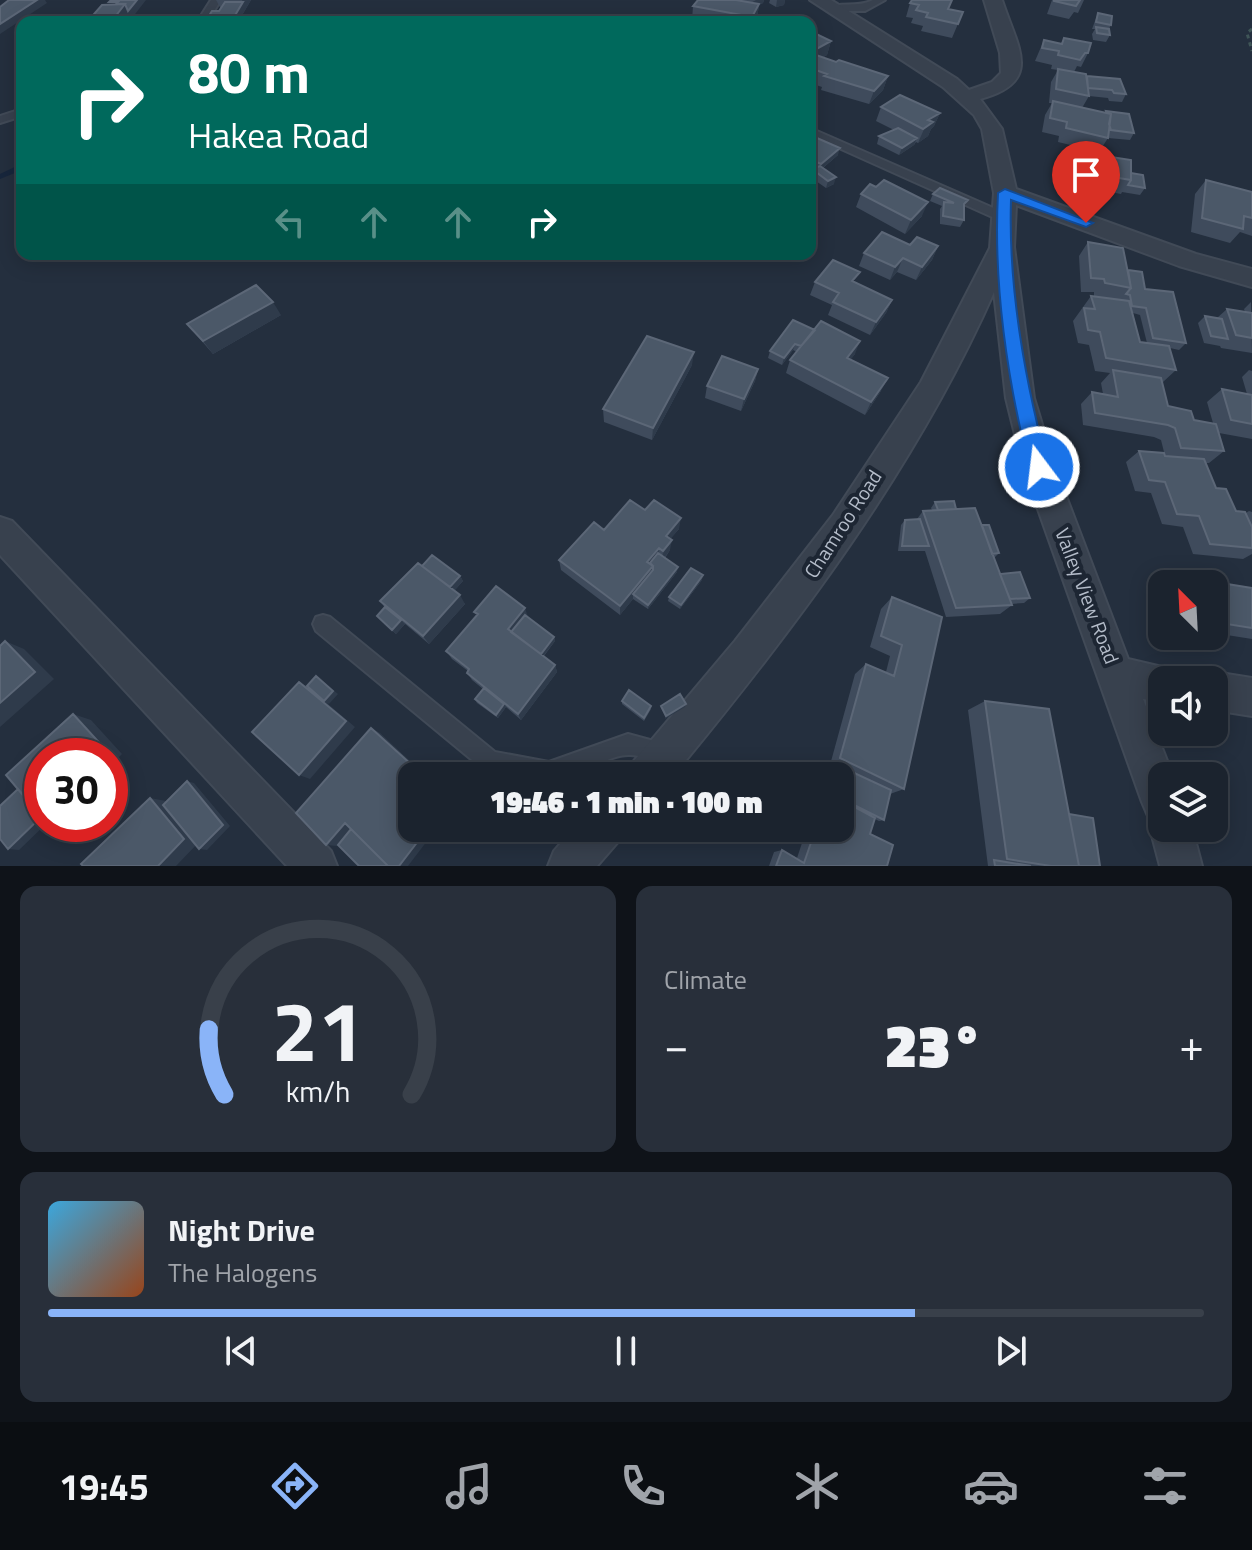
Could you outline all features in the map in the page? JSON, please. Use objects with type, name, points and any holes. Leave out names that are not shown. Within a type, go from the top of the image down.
[{"type":"street","points":[[966,97],[997,87],[1007,80],[1012,71],[1010,53],[993,0]]},
{"type":"street","name":"Valley View Road","points":[[825,4],[931,70],[966,97],[992,129],[1020,398],[1039,467],[1079,582],[1118,676],[1148,762]]},
{"type":"street","points":[[1003,219],[1188,260],[1252,278]]},
{"type":"street","name":"Chamroo Road","points":[[659,762],[807,580],[951,356],[1003,219]]},
{"type":"street","points":[[0,532],[316,866]]},
{"type":"street","points":[[1118,676],[1148,681]]},
{"type":"street","points":[[1228,693],[1252,697]]},
{"type":"street","points":[[569,866],[590,842]]},
{"type":"street","points":[[1175,842],[1181,866]]},
{"type":"lane","points":[[825,4],[865,8],[880,0]]},
{"type":"lane","points":[[816,134],[1003,219]]},
{"type":"lane","points":[[323,624],[490,762]]},
{"type":"lane","points":[[579,762],[628,744],[653,762]]},
{"type":"path","points":[[1252,29],[1247,33],[1252,51]]},
{"type":"building","points":[[9,0],[37,0],[0,24],[0,7]]},
{"type":"building","points":[[137,0],[128,11],[125,4],[109,2]]},
{"type":"building","points":[[698,0],[736,0],[759,4],[753,16],[693,6]]},
{"type":"building","points":[[912,0],[952,0],[948,9],[963,12],[958,24],[926,17],[928,13],[916,10],[919,5],[910,3]]},
{"type":"building","points":[[1054,0],[1080,0],[1076,6]]},
{"type":"building","points":[[225,2],[243,2],[235,16],[209,16],[212,11],[219,11]]},
{"type":"building","points":[[125,4],[116,16],[92,16],[102,5]]},
{"type":"building","points":[[1098,13],[1112,16],[1111,25],[1096,22]]},
{"type":"building","points":[[1096,27],[1109,29],[1110,35],[1097,33]]},
{"type":"building","points":[[816,34],[831,41],[816,49]]},
{"type":"building","points":[[1064,38],[1091,43],[1088,53],[1080,60],[1042,48],[1044,40],[1062,44]]},
{"type":"building","points":[[816,55],[888,76],[874,91],[824,76],[827,74],[816,70]]},
{"type":"building","points":[[1058,69],[1086,74],[1089,96],[1056,89]]},
{"type":"building","points":[[1087,76],[1120,79],[1126,94],[1088,88]]},
{"type":"building","points":[[900,95],[940,113],[928,120],[933,122],[923,129],[881,107]]},
{"type":"building","points":[[1053,101],[1111,114],[1108,138],[1066,128],[1067,122],[1050,118]]},
{"type":"building","points":[[1106,111],[1129,114],[1134,133],[1111,130],[1111,114]]},
{"type":"building","points":[[898,128],[917,138],[902,148],[879,136]]},
{"type":"building","points":[[816,138],[840,148],[821,164],[816,162]]},
{"type":"building","points":[[1086,153],[1131,160],[1131,180],[1088,173]]},
{"type":"building","points":[[820,166],[836,177],[828,181],[816,172],[816,168]]},
{"type":"building","points":[[1131,173],[1143,175],[1145,188],[1128,185]]},
{"type":"building","points":[[884,180],[928,202],[911,220],[861,194],[870,184],[876,187]]},
{"type":"building","points":[[1084,180],[1106,183],[1107,189],[1085,185]]},
{"type":"building","points":[[1206,180],[1252,192],[1252,218],[1244,216],[1243,229],[1202,218]]},
{"type":"building","points":[[940,188],[968,200],[964,204],[964,220],[943,216],[944,202],[954,203],[933,194]]},
{"type":"building","points":[[882,232],[910,245],[917,237],[938,246],[922,267],[903,258],[895,267],[864,253]]},
{"type":"building","points":[[1088,242],[1123,248],[1131,288],[1091,278]]},
{"type":"building","points":[[833,260],[860,272],[852,281],[892,300],[876,322],[833,302],[839,293],[815,282]]},
{"type":"building","points":[[1128,270],[1142,272],[1145,289],[1173,292],[1186,343],[1153,338],[1146,308],[1132,306],[1130,295],[1126,294],[1131,288]]},
{"type":"building","points":[[256,285],[273,302],[203,341],[187,324]]},
{"type":"building","points":[[1091,296],[1129,301],[1140,342],[1169,346],[1176,370],[1106,358],[1100,332],[1088,330],[1084,308],[1095,309]]},
{"type":"building","points":[[1227,309],[1252,313],[1252,338],[1236,335]]},
{"type":"building","points":[[1205,316],[1222,319],[1228,339],[1211,336]]},
{"type":"building","points":[[793,320],[815,330],[801,346],[795,344],[784,358],[770,351]]},
{"type":"building","points":[[821,321],[860,341],[847,358],[888,378],[871,402],[790,360]]},
{"type":"building","points":[[647,336],[694,352],[653,428],[603,409]]},
{"type":"building","points":[[722,356],[758,369],[744,399],[707,386]]},
{"type":"building","points":[[1113,370],[1161,378],[1168,406],[1191,411],[1194,420],[1216,424],[1224,451],[1181,448],[1175,428],[1168,425],[1095,413],[1092,392],[1118,397]]},
{"type":"building","points":[[1222,389],[1252,395],[1252,424],[1231,420]]},
{"type":"building","points":[[1139,451],[1204,459],[1216,488],[1226,489],[1236,511],[1245,512],[1252,527],[1252,548],[1210,544],[1199,516],[1177,514],[1165,482],[1149,480]]},
{"type":"building","points":[[630,500],[645,510],[654,500],[681,518],[666,536],[672,540],[663,551],[659,548],[647,562],[653,566],[620,606],[559,560],[594,522],[604,530]]},
{"type":"building","points":[[954,501],[956,509],[938,510],[935,502]]},
{"type":"building","points":[[975,508],[1012,605],[956,608],[923,511]]},
{"type":"building","points":[[920,519],[929,546],[902,546],[905,520]]},
{"type":"building","points":[[982,525],[989,525],[999,553],[992,554]]},
{"type":"building","points":[[658,553],[678,567],[648,605],[633,594],[653,570],[650,563]]},
{"type":"building","points":[[432,555],[460,576],[450,587],[422,566]]},
{"type":"building","points":[[418,563],[460,595],[423,636],[380,601]]},
{"type":"building","points":[[691,568],[703,575],[681,605],[669,597]]},
{"type":"building","points":[[1020,572],[1030,598],[1010,599],[1000,574]]},
{"type":"building","points":[[1228,584],[1252,588],[1252,628],[1228,624]]},
{"type":"building","points":[[496,586],[525,608],[508,629],[555,665],[518,714],[467,673],[469,669],[446,651],[478,614],[474,612]]},
{"type":"building","points":[[892,597],[942,617],[904,789],[854,765],[854,762],[840,758],[866,664],[894,676],[902,645],[881,636]]},
{"type":"building","points":[[385,607],[401,620],[392,630],[377,616]]},
{"type":"building","points":[[525,615],[554,637],[541,654],[511,632]]},
{"type":"building","points":[[5,641],[35,672],[0,703],[0,646]]},
{"type":"building","points":[[316,676],[333,691],[324,701],[307,686]]},
{"type":"building","points":[[299,682],[346,721],[299,775],[252,732]]},
{"type":"building","points":[[484,688],[504,704],[496,715],[475,699]]},
{"type":"building","points":[[629,690],[651,706],[644,718],[622,701]]},
{"type":"building","points":[[680,694],[686,704],[666,716],[661,706]]},
{"type":"building","points":[[985,701],[1049,709],[1079,866],[1051,866],[1007,859]]},
{"type":"building","points":[[73,714],[95,738],[47,738]]},
{"type":"building","points":[[371,728],[409,762],[398,762],[398,842],[417,842],[399,866],[388,866],[345,823],[326,845],[296,813]]},
{"type":"building","points":[[24,759],[24,796],[6,775]]},
{"type":"building","points":[[854,773],[891,790],[884,820],[854,805]]},
{"type":"building","points":[[187,781],[223,825],[199,849],[163,805]]},
{"type":"building","points":[[18,789],[24,796],[24,833],[8,849],[0,839],[0,806]]},
{"type":"building","points":[[150,798],[184,839],[158,866],[81,864],[104,842],[128,842],[128,819]]},
{"type":"building","points":[[854,807],[875,818],[870,834],[893,845],[887,866],[776,866],[782,850],[804,863],[811,842],[854,842]]},
{"type":"building","points":[[1069,814],[1093,818],[1100,866],[1079,866]]},
{"type":"building","points":[[351,829],[388,866],[359,866],[338,845]]},
{"type":"building","points":[[994,860],[1031,866],[995,866]]},
{"type":"waterway","points":[[0,177],[16,170]]},
{"type":"route","points":[[1039,467],[1020,398],[1002,247],[1005,193],[1086,223]]}]
